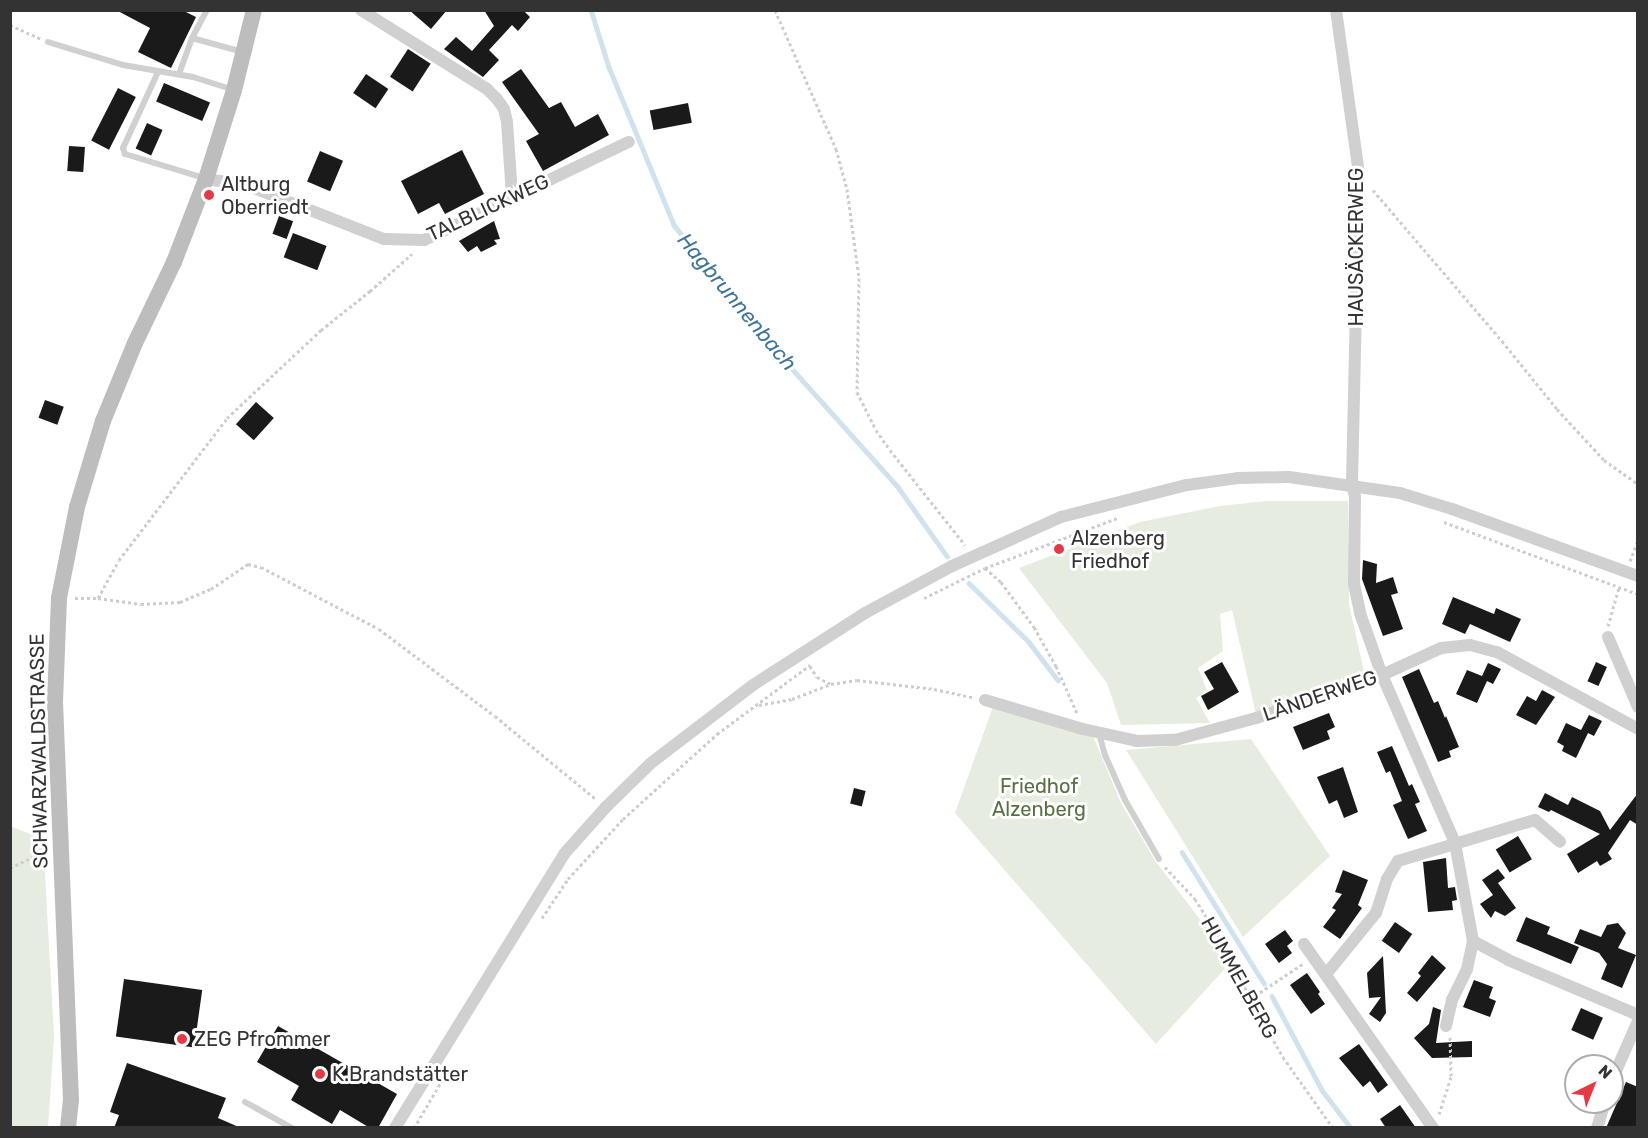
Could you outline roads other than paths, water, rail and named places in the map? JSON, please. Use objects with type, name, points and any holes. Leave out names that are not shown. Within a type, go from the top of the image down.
[{"type":"street","name":"SCHWARZWALDSTRASSE","points":[[68,1128],[70,1100],[55,652],[59,598],[77,507],[103,421],[135,343],[174,262],[206,179],[234,90],[254,10]]},
{"type":"street","points":[[361,10],[487,89],[497,99],[504,109],[507,122],[512,196]]},
{"type":"street","name":"HAUSÄCKERWEG","points":[[1336,10],[1359,174],[1352,484],[1355,541],[1354,584],[1360,613],[1382,675],[1455,843],[1473,941]]},
{"type":"street","name":"TALBLICKWEG","points":[[206,179],[246,186],[384,239],[424,240],[629,142]]},
{"type":"street","points":[[395,1128],[564,854],[606,807],[651,763],[782,666],[865,613],[975,556],[1061,516],[1187,485],[1238,478],[1289,477],[1352,484],[1400,493],[1452,509],[1632,574]]},
{"type":"street","points":[[1608,637],[1638,707]]},
{"type":"street","name":"LÄNDERWEG","points":[[985,700],[1083,729],[1137,741],[1175,740],[1256,718],[1382,675],[1441,648],[1470,645],[1497,652],[1638,729]]},
{"type":"street","points":[[1327,973],[1376,913],[1388,879],[1398,861],[1534,820],[1560,842]]},
{"type":"street","points":[[1446,1026],[1452,1000],[1467,969],[1473,941],[1508,960],[1638,1015]]},
{"type":"street","points":[[1304,944],[1436,1122]]},
{"type":"street","points":[[1624,1054],[1638,1022]]},
{"type":"lane","points":[[179,74],[192,38],[207,10]]},
{"type":"lane","points":[[192,38],[244,53]]},
{"type":"lane","points":[[48,42],[123,64],[179,74],[234,90]]},
{"type":"lane","points":[[158,72],[123,148],[125,154],[206,179]]},
{"type":"lane","points":[[1099,732],[1105,755],[1125,800],[1159,859]]},
{"type":"lane","points":[[244,1102],[292,1128]]},
{"type":"waterway","name":"Hagbrunnenbach","points":[[591,10],[609,67],[674,225],[760,333],[898,487],[947,556]]},
{"type":"waterway","name":"Hagbrunnenbach","points":[[969,583],[1029,642],[1058,680]]},
{"type":"waterway","name":"Hagbrunnenbach","points":[[1182,852],[1264,983]]},
{"type":"waterway","name":"Hagbrunnenbach","points":[[1272,996],[1322,1090],[1351,1128]]},
{"type":"place","name":"Altburg Oberriedt","points":[[209,195]]},
{"type":"place","name":"Alzenberg Friedhof","points":[[1059,549]]},
{"type":"place","name":"ZEG Pfrommer","points":[[182,1039]]},
{"type":"place","name":"K.Brandstätter","points":[[320,1074]]},
{"type":"park label","name":"Friedhof Alzenberg","points":[[1039,798]]}]
